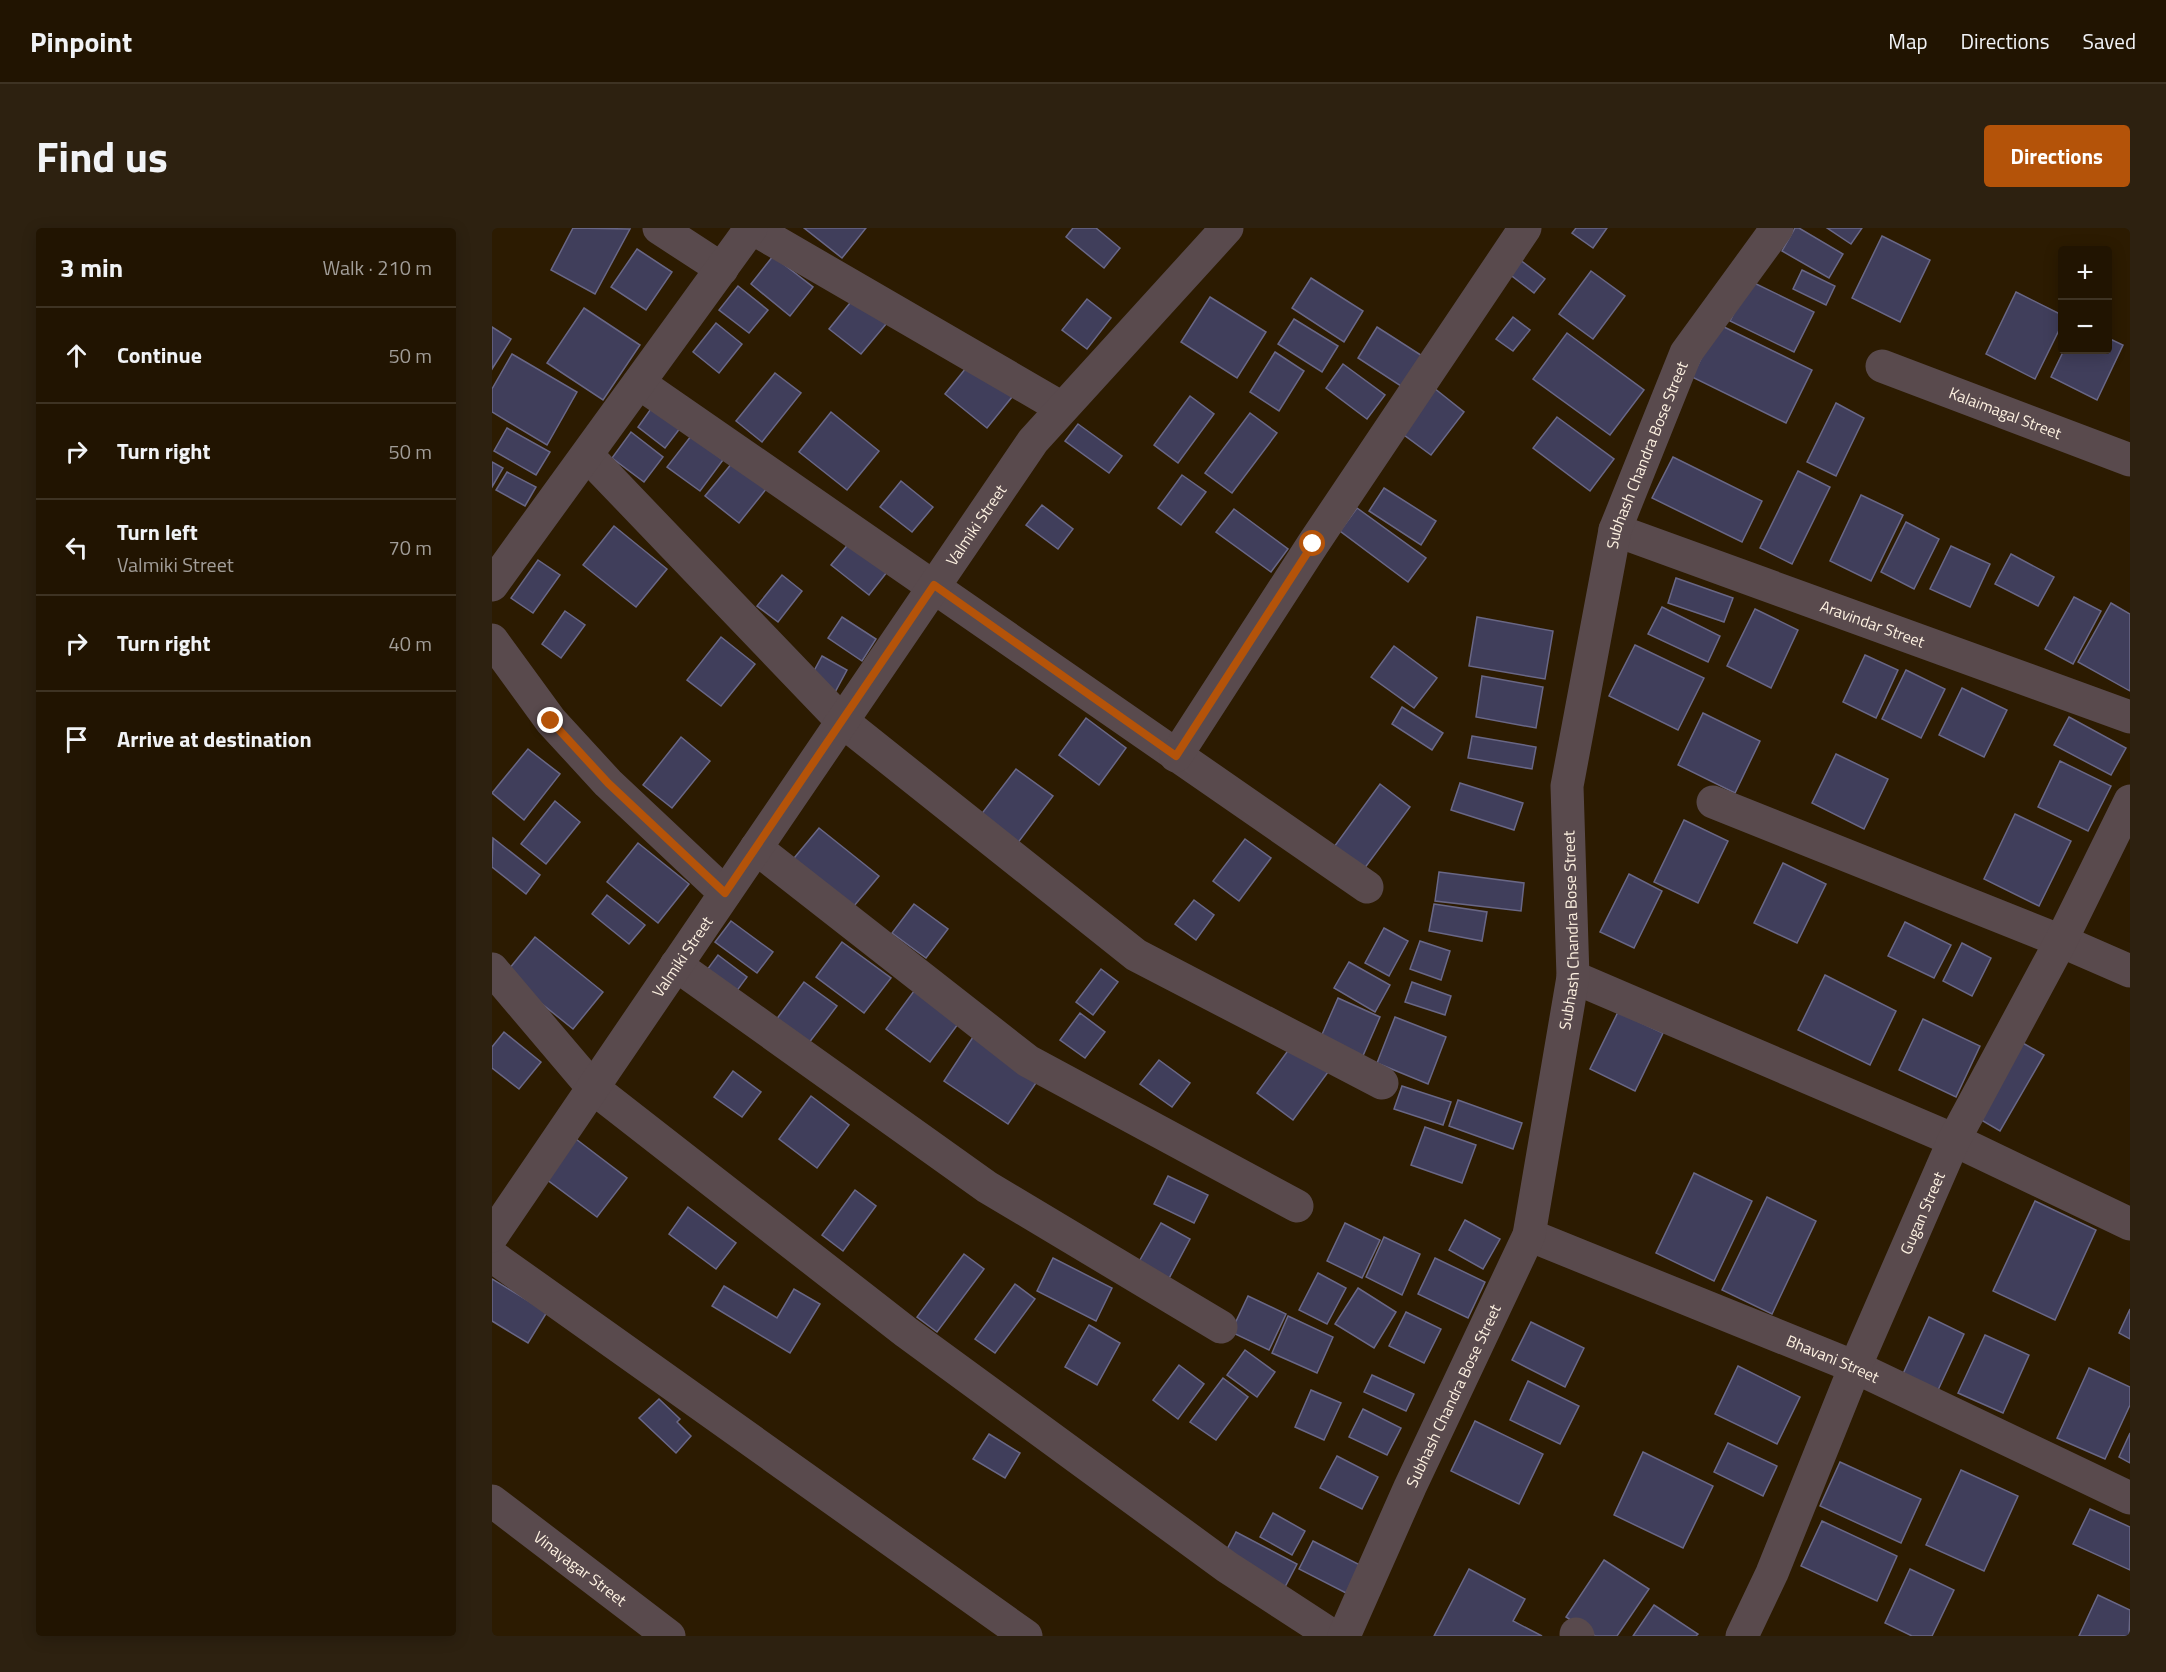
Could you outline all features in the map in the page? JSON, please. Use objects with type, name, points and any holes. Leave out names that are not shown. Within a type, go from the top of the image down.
[{"type":"street","points":[[659,228],[722,269]]},
{"type":"street","points":[[492,585],[751,228],[1062,408]]},
{"type":"street","name":"Valmiki Street","points":[[492,1236],[1033,441],[1227,228]]},
{"type":"street","points":[[1176,756],[1313,544],[1525,228]]},
{"type":"street","name":"Subhash Chandra Bose Street","points":[[1344,1636],[1410,1487],[1529,1235],[1573,977],[1567,786],[1615,530],[1686,353],[1777,228]]},
{"type":"street","name":"Kalaimagal Street","points":[[1882,366],[2130,460]]},
{"type":"street","points":[[639,383],[934,585],[1176,756],[1367,887]]},
{"type":"street","points":[[587,455],[842,721],[1136,955],[1382,1083]]},
{"type":"street","name":"Aravindar Street","points":[[1615,530],[2130,717]]},
{"type":"street","points":[[492,640],[551,721],[608,783],[725,893]]},
{"type":"street","name":"Gugan Street","points":[[1742,1636],[1772,1573],[1856,1367],[1954,1140],[2061,941],[2130,801]]},
{"type":"street","points":[[1713,802],[2061,941],[2130,971]]},
{"type":"street","points":[[756,848],[1028,1061],[1297,1206]]},
{"type":"street","points":[[676,965],[987,1187],[1221,1328]]},
{"type":"street","points":[[492,969],[593,1088],[906,1332],[1227,1567],[1333,1636]]},
{"type":"street","points":[[1573,977],[1954,1140],[2130,1224]]},
{"type":"street","name":"Bhavani Street","points":[[1529,1235],[1856,1367],[2130,1498]]},
{"type":"street","points":[[492,1256],[1026,1636]]},
{"type":"street","name":"Vinayagar Street","points":[[492,1501],[669,1636]]},
{"type":"building","points":[[573,228],[630,229],[595,294],[551,270]]},
{"type":"building","points":[[804,228],[866,228],[842,258]]},
{"type":"building","points":[[1073,228],[1096,228],[1120,248],[1104,268],[1066,237]]},
{"type":"building","points":[[1576,228],[1607,228],[1593,248],[1572,233]]},
{"type":"building","points":[[1795,228],[1799,228],[1843,254],[1829,278],[1782,251]]},
{"type":"building","points":[[1827,228],[1862,228],[1851,244]]},
{"type":"building","points":[[1882,236],[1930,260],[1900,322],[1852,298]]},
{"type":"building","points":[[637,249],[672,272],[646,310],[611,287]]},
{"type":"building","points":[[773,256],[813,287],[790,316],[751,284]]},
{"type":"building","points":[[1519,259],[1545,279],[1534,293],[1508,273]]},
{"type":"building","points":[[1802,270],[1835,286],[1826,305],[1793,289]]},
{"type":"building","points":[[1591,271],[1625,296],[1593,339],[1559,314]]},
{"type":"building","points":[[1311,278],[1363,311],[1344,342],[1292,308]]},
{"type":"building","points":[[1750,281],[1814,312],[1794,352],[1730,321]]},
{"type":"building","points":[[738,286],[768,310],[749,333],[719,310]]},
{"type":"building","points":[[2016,292],[2058,313],[2058,332],[2035,379],[1986,354]]},
{"type":"building","points":[[1210,297],[1266,332],[1237,378],[1181,342]]},
{"type":"building","points":[[854,298],[886,324],[861,354],[829,329]]},
{"type":"building","points":[[1087,299],[1111,318],[1087,349],[1062,330]]},
{"type":"building","points":[[584,308],[640,345],[603,400],[547,363]]},
{"type":"building","points":[[1513,317],[1530,330],[1513,351],[1496,339]]},
{"type":"building","points":[[1294,319],[1338,346],[1322,372],[1278,344]]},
{"type":"building","points":[[716,323],[742,344],[719,373],[693,352]]},
{"type":"building","points":[[1718,324],[1812,370],[1786,423],[1692,377]]},
{"type":"building","points":[[492,327],[511,339],[492,369]]},
{"type":"building","points":[[1377,327],[1427,359],[1407,390],[1358,358]]},
{"type":"building","points":[[1567,333],[1644,390],[1610,435],[1533,379]]},
{"type":"building","points":[[2112,340],[2123,345],[2097,400],[2051,377],[2062,354],[2112,354]]},
{"type":"building","points":[[1275,352],[1304,371],[1279,411],[1250,392]]},
{"type":"building","points":[[512,354],[577,392],[547,445],[492,412],[492,389]]},
{"type":"building","points":[[970,363],[1012,397],[987,428],[945,394]]},
{"type":"building","points":[[1343,364],[1385,395],[1367,419],[1326,388]]},
{"type":"building","points":[[775,373],[801,393],[762,442],[736,421]]},
{"type":"building","points":[[1434,388],[1464,412],[1431,455],[1400,432]]},
{"type":"building","points":[[1190,396],[1214,414],[1178,463],[1154,445]]},
{"type":"building","points":[[1836,403],[1864,418],[1836,476],[1807,462]]},
{"type":"building","points":[[653,406],[681,427],[665,448],[638,427]]},
{"type":"building","points":[[831,412],[879,451],[847,490],[799,452]]},
{"type":"building","points":[[1250,413],[1277,433],[1232,493],[1205,473]]},
{"type":"building","points":[[1557,417],[1614,459],[1590,491],[1533,448]]},
{"type":"building","points":[[1078,424],[1122,456],[1109,473],[1065,441]]},
{"type":"building","points":[[507,428],[550,452],[536,475],[494,451]]},
{"type":"building","points":[[631,432],[663,457],[644,482],[612,458]]},
{"type":"building","points":[[691,436],[723,460],[700,491],[667,467]]},
{"type":"building","points":[[737,457],[771,483],[739,523],[705,496]]},
{"type":"building","points":[[1673,457],[1762,501],[1742,542],[1652,498]]},
{"type":"building","points":[[492,462],[503,468],[492,487]]},
{"type":"building","points":[[1798,471],[1830,487],[1792,564],[1760,548]]},
{"type":"building","points":[[507,472],[536,487],[525,506],[496,490]]},
{"type":"building","points":[[1182,475],[1206,492],[1181,525],[1158,508]]},
{"type":"building","points":[[901,481],[933,507],[912,532],[880,507]]},
{"type":"building","points":[[1384,488],[1436,521],[1421,545],[1369,511]]},
{"type":"building","points":[[1861,495],[1903,515],[1871,581],[1830,561]]},
{"type":"building","points":[[1042,505],[1073,529],[1058,549],[1026,525]]},
{"type":"building","points":[[1357,508],[1426,558],[1408,582],[1340,531]]},
{"type":"building","points":[[1234,509],[1288,549],[1271,572],[1216,532]]},
{"type":"building","points":[[1906,522],[1939,539],[1914,589],[1881,572]]},
{"type":"building","points":[[614,526],[667,569],[636,607],[583,565]]},
{"type":"building","points":[[850,542],[887,572],[869,595],[831,565]]},
{"type":"building","points":[[1951,546],[1990,564],[1970,607],[1930,589]]},
{"type":"building","points":[[2011,554],[2054,577],[2038,606],[1995,584]]},
{"type":"building","points":[[538,560],[560,575],[533,613],[511,598]]},
{"type":"building","points":[[782,575],[802,591],[778,622],[757,606]]},
{"type":"building","points":[[1676,578],[1733,598],[1724,622],[1668,603]]},
{"type":"building","points":[[2074,597],[2101,611],[2073,664],[2045,649]]},
{"type":"building","points":[[2111,603],[2130,614],[2130,691],[2078,662]]},
{"type":"building","points":[[1662,607],[1720,636],[1708,662],[1648,634]]},
{"type":"building","points":[[1755,609],[1798,630],[1771,688],[1727,666]]},
{"type":"building","points":[[565,611],[585,625],[561,658],[542,644]]},
{"type":"building","points":[[842,617],[876,639],[862,661],[828,638]]},
{"type":"building","points":[[1477,617],[1553,631],[1545,679],[1469,666]]},
{"type":"building","points":[[721,637],[755,664],[721,706],[687,680]]},
{"type":"building","points":[[1635,645],[1704,678],[1678,730],[1609,696]]},
{"type":"building","points":[[1394,646],[1437,678],[1414,708],[1371,677]]},
{"type":"building","points":[[1865,655],[1898,670],[1876,718],[1843,702]]},
{"type":"building","points":[[822,656],[847,670],[833,696],[808,682]]},
{"type":"building","points":[[1906,670],[1945,689],[1921,738],[1882,719]]},
{"type":"building","points":[[1482,676],[1543,687],[1536,728],[1476,717]]},
{"type":"building","points":[[1962,688],[2007,710],[1984,757],[1939,735]]},
{"type":"building","points":[[1402,707],[1443,733],[1432,750],[1392,724]]},
{"type":"building","points":[[1703,713],[1760,741],[1735,793],[1678,765]]},
{"type":"building","points":[[2069,717],[2126,748],[2111,775],[2054,745]]},
{"type":"building","points":[[1086,718],[1126,748],[1099,785],[1059,755]]},
{"type":"building","points":[[1472,736],[1536,747],[1532,769],[1468,758]]},
{"type":"building","points":[[681,737],[710,761],[672,808],[643,785]]},
{"type":"building","points":[[528,749],[560,774],[524,820],[492,793]]},
{"type":"building","points":[[1836,754],[1888,779],[1864,829],[1812,803]]},
{"type":"building","points":[[2060,761],[2111,786],[2088,831],[2038,807]]},
{"type":"building","points":[[1016,769],[1053,796],[1017,844],[980,816]]},
{"type":"building","points":[[1460,783],[1523,803],[1514,830],[1451,810]]},
{"type":"building","points":[[1380,784],[1410,807],[1364,869],[1334,847]]},
{"type":"building","points":[[555,801],[580,822],[546,864],[521,844]]},
{"type":"building","points":[[2015,814],[2071,841],[2039,906],[1984,879]]},
{"type":"building","points":[[1684,820],[1728,841],[1698,903],[1654,882]]},
{"type":"building","points":[[819,828],[879,876],[849,912],[790,863]]},
{"type":"building","points":[[493,838],[540,875],[526,894],[492,867]]},
{"type":"building","points":[[1245,839],[1271,858],[1239,901],[1213,881]]},
{"type":"building","points":[[638,843],[689,884],[658,923],[607,882]]},
{"type":"building","points":[[1783,863],[1826,884],[1797,943],[1754,923]]},
{"type":"building","points":[[1439,872],[1524,883],[1521,911],[1435,901]]},
{"type":"building","points":[[1629,874],[1662,891],[1634,948],[1600,932]]},
{"type":"building","points":[[607,895],[645,925],[629,944],[592,914]]},
{"type":"building","points":[[1194,900],[1214,915],[1196,940],[1175,924]]},
{"type":"building","points":[[914,904],[948,929],[926,958],[892,933]]},
{"type":"building","points":[[1434,904],[1487,912],[1482,941],[1429,931]]},
{"type":"building","points":[[731,921],[773,952],[757,973],[715,942]]},
{"type":"building","points":[[1905,922],[1951,945],[1934,978],[1888,956]]},
{"type":"building","points":[[1384,928],[1408,941],[1389,976],[1365,963]]},
{"type":"building","points":[[535,937],[603,992],[573,1029],[505,974]]},
{"type":"building","points":[[1420,941],[1450,951],[1441,980],[1410,969]]},
{"type":"building","points":[[842,942],[891,978],[864,1013],[816,977]]},
{"type":"building","points":[[1962,943],[1991,958],[1972,996],[1943,981]]},
{"type":"building","points":[[718,955],[747,977],[733,996],[704,974]]},
{"type":"building","points":[[1349,962],[1390,985],[1375,1012],[1334,988]]},
{"type":"building","points":[[1101,969],[1118,982],[1093,1015],[1076,1002]]},
{"type":"building","points":[[1825,975],[1896,1011],[1870,1065],[1798,1030]]},
{"type":"building","points":[[804,982],[837,1006],[802,1052],[770,1028]]},
{"type":"building","points":[[1412,982],[1451,996],[1445,1015],[1405,1002]]},
{"type":"building","points":[[917,987],[961,1020],[930,1062],[886,1029]]},
{"type":"building","points":[[1338,998],[1380,1017],[1362,1058],[1320,1039]]},
{"type":"building","points":[[1618,1012],[1663,1033],[1635,1091],[1590,1069]]},
{"type":"building","points":[[1080,1013],[1105,1032],[1085,1058],[1060,1040]]},
{"type":"building","points":[[1395,1017],[1446,1037],[1428,1084],[1377,1063]]},
{"type":"building","points":[[1923,1019],[1980,1046],[1956,1097],[1899,1070]]},
{"type":"building","points":[[504,1032],[541,1062],[519,1089],[492,1068],[492,1047]]},
{"type":"building","points":[[975,1034],[1040,1077],[1008,1124],[944,1081]]},
{"type":"building","points":[[2014,1038],[2044,1055],[2000,1131],[1971,1114]]},
{"type":"building","points":[[1295,1041],[1331,1068],[1293,1120],[1257,1093]]},
{"type":"building","points":[[1159,1060],[1190,1083],[1172,1107],[1140,1084]]},
{"type":"building","points":[[733,1071],[761,1092],[742,1117],[714,1097]]},
{"type":"building","points":[[1402,1086],[1451,1102],[1443,1125],[1394,1109]]},
{"type":"building","points":[[811,1096],[849,1125],[817,1168],[779,1139]]},
{"type":"building","points":[[1458,1100],[1522,1123],[1513,1149],[1449,1126]]},
{"type":"building","points":[[1425,1127],[1476,1145],[1462,1183],[1411,1165]]},
{"type":"building","points":[[572,1136],[627,1178],[597,1217],[542,1176]]},
{"type":"building","points":[[1694,1173],[1752,1201],[1714,1281],[1656,1253]]},
{"type":"building","points":[[1168,1176],[1208,1195],[1194,1223],[1154,1204]]},
{"type":"building","points":[[855,1190],[876,1206],[843,1251],[822,1235]]},
{"type":"building","points":[[1767,1197],[1816,1221],[1772,1314],[1722,1290]]},
{"type":"building","points":[[2035,1201],[2096,1230],[2055,1320],[1993,1291]]},
{"type":"building","points":[[688,1207],[736,1243],[716,1269],[669,1234]]},
{"type":"building","points":[[1465,1220],[1500,1239],[1483,1269],[1449,1250]]},
{"type":"building","points":[[1161,1223],[1190,1239],[1166,1284],[1136,1267]]},
{"type":"building","points":[[1345,1223],[1380,1240],[1362,1278],[1327,1261]]},
{"type":"building","points":[[1384,1237],[1420,1254],[1402,1295],[1366,1277]]},
{"type":"building","points":[[964,1254],[984,1269],[937,1332],[917,1317]]},
{"type":"building","points":[[1053,1258],[1112,1288],[1096,1321],[1037,1291]]},
{"type":"building","points":[[1435,1258],[1485,1282],[1468,1318],[1418,1294]]},
{"type":"building","points":[[1318,1273],[1346,1288],[1327,1324],[1299,1310]]},
{"type":"building","points":[[492,1279],[547,1312],[528,1343],[492,1321]]},
{"type":"building","points":[[1015,1284],[1035,1299],[995,1353],[975,1339]]},
{"type":"building","points":[[724,1286],[777,1318],[794,1289],[820,1304],[790,1353],[712,1306]]},
{"type":"building","points":[[1358,1288],[1396,1312],[1374,1348],[1335,1324]]},
{"type":"building","points":[[1248,1296],[1286,1314],[1269,1350],[1231,1332]]},
{"type":"building","points":[[2130,1309],[2130,1339],[2119,1333]]},
{"type":"building","points":[[1406,1312],[1441,1329],[1424,1363],[1389,1346]]},
{"type":"building","points":[[1288,1316],[1333,1337],[1317,1373],[1272,1353]]},
{"type":"building","points":[[1929,1317],[1964,1334],[1938,1390],[1903,1374]]},
{"type":"building","points":[[1531,1322],[1584,1348],[1565,1387],[1512,1360]]},
{"type":"building","points":[[1089,1325],[1120,1343],[1097,1385],[1065,1367]]},
{"type":"building","points":[[1985,1335],[2029,1355],[2003,1413],[1958,1393]]},
{"type":"building","points":[[1245,1350],[1275,1372],[1257,1397],[1227,1375]]},
{"type":"building","points":[[1179,1365],[1204,1384],[1178,1419],[1153,1400]]},
{"type":"building","points":[[1738,1366],[1800,1397],[1777,1444],[1715,1414]]},
{"type":"building","points":[[2089,1368],[2130,1387],[2130,1405],[2105,1459],[2057,1438]]},
{"type":"building","points":[[1372,1375],[1414,1394],[1406,1411],[1364,1392]]},
{"type":"building","points":[[1223,1378],[1248,1397],[1216,1440],[1190,1422]]},
{"type":"building","points":[[1528,1381],[1579,1406],[1560,1444],[1510,1420]]},
{"type":"building","points":[[1311,1390],[1341,1403],[1324,1440],[1295,1427]]},
{"type":"building","points":[[659,1399],[680,1419],[677,1422],[691,1436],[676,1453],[639,1418]]},
{"type":"building","points":[[1363,1409],[1401,1428],[1387,1455],[1349,1437]]},
{"type":"building","points":[[1475,1421],[1543,1454],[1519,1504],[1451,1471]]},
{"type":"building","points":[[2130,1433],[2130,1463],[2119,1457]]},
{"type":"building","points":[[989,1434],[1020,1453],[1005,1478],[973,1459]]},
{"type":"building","points":[[1728,1443],[1777,1466],[1763,1496],[1714,1472]]},
{"type":"building","points":[[1643,1452],[1713,1486],[1683,1548],[1614,1515]]},
{"type":"building","points":[[1337,1456],[1378,1477],[1362,1509],[1320,1488]]},
{"type":"building","points":[[1840,1462],[1921,1499],[1901,1543],[1820,1506]]},
{"type":"building","points":[[1961,1470],[2018,1496],[1984,1571],[1926,1545]]},
{"type":"building","points":[[2090,1509],[2130,1527],[2130,1570],[2073,1544]]},
{"type":"building","points":[[1273,1513],[1305,1531],[1292,1555],[1260,1537]]},
{"type":"building","points":[[1822,1521],[1897,1556],[1877,1601],[1801,1566]]},
{"type":"building","points":[[1236,1532],[1297,1564],[1285,1587],[1224,1555]]},
{"type":"building","points":[[1313,1541],[1360,1565],[1346,1593],[1299,1569]]},
{"type":"building","points":[[1604,1560],[1649,1589],[1617,1636],[1595,1636],[1566,1617]]},
{"type":"building","points":[[1469,1569],[1525,1599],[1513,1621],[1542,1636],[1434,1636]]},
{"type":"building","points":[[1910,1569],[1954,1590],[1932,1636],[1912,1636],[1885,1623]]},
{"type":"building","points":[[2098,1595],[2130,1610],[2129,1636],[2079,1636]]},
{"type":"building","points":[[1654,1605],[1698,1634],[1696,1636],[1633,1636]]},
{"type":"route","points":[[551,721],[608,783],[725,893],[934,585],[1176,756],[1313,544]]}]
